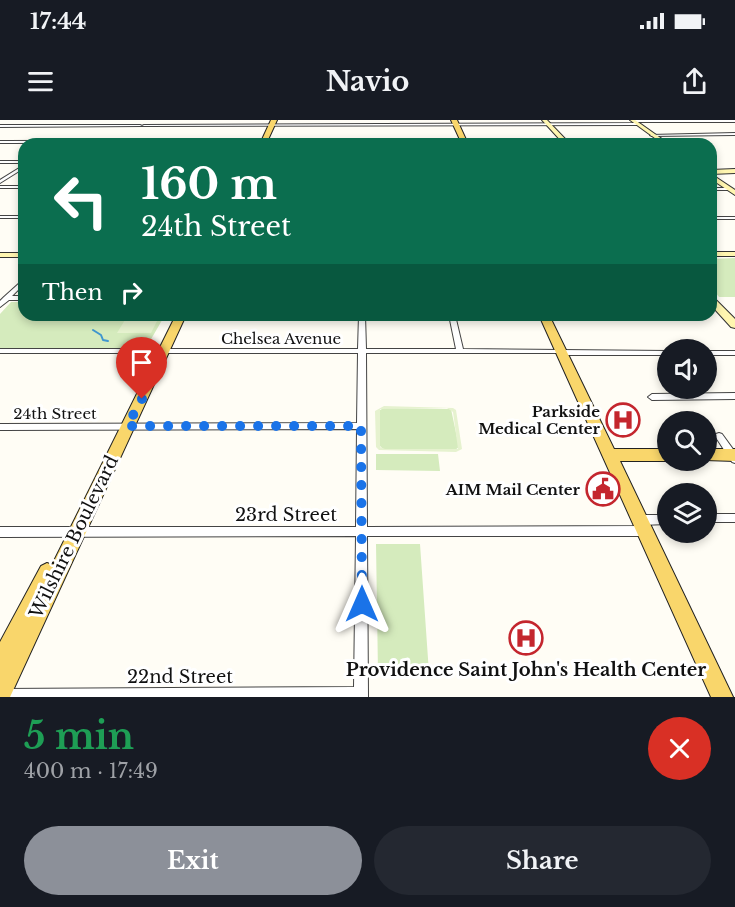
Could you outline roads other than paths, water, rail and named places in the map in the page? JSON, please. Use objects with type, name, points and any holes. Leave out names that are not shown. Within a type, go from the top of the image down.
[{"type":"main road","points":[[455,122],[462,138]]},
{"type":"main road","points":[[264,138],[272,123]]},
{"type":"main road","name":"Wilshire Boulevard","points":[[0,663],[71,532],[174,321]]},
{"type":"main road","points":[[547,321],[722,697]]},
{"type":"main road","points":[[610,455],[657,455]]},
{"type":"main road","points":[[717,455],[734,456]]},
{"type":"main road","name":"Wilshire Boulevard","points":[[0,695],[71,532]]},
{"type":"street","points":[[129,138],[149,120]]},
{"type":"street","points":[[722,120],[735,127]]},
{"type":"street","points":[[0,126],[735,121]]},
{"type":"street","points":[[364,122],[364,138]]},
{"type":"street","points":[[544,122],[560,138]]},
{"type":"street","points":[[634,122],[657,138]]},
{"type":"street","points":[[652,135],[735,134]]},
{"type":"street","points":[[0,142],[18,142]]},
{"type":"street","points":[[0,162],[18,164]]},
{"type":"street","points":[[0,184],[18,169]]},
{"type":"street","points":[[717,172],[735,171]]},
{"type":"street","points":[[717,180],[732,191]]},
{"type":"street","points":[[0,184],[18,186]]},
{"type":"street","points":[[717,190],[732,191]]},
{"type":"street","points":[[0,217],[18,217]]},
{"type":"street","points":[[717,218],[735,218]]},
{"type":"street","points":[[717,254],[735,254]]},
{"type":"street","points":[[0,255],[18,255]]},
{"type":"street","points":[[0,305],[4,298],[18,286]]},
{"type":"street","points":[[717,306],[735,325]]},
{"type":"street","points":[[361,695],[362,321]]},
{"type":"street","points":[[453,321],[460,351]]},
{"type":"street","name":"Chelsea Avenue","points":[[0,351],[657,353]]},
{"type":"street","points":[[717,353],[735,353]]},
{"type":"street","points":[[652,397],[735,396]]},
{"type":"street","name":"24th Street","points":[[0,427],[361,426]]},
{"type":"street","points":[[719,436],[734,456]]},
{"type":"street","points":[[717,518],[735,518]]},
{"type":"street","name":"23rd Street","points":[[0,532],[362,531],[642,525],[657,522]]},
{"type":"street","name":"22nd Street","points":[[0,695],[361,695]]},
{"type":"waterway","points":[[93,330],[101,335],[103,340],[108,341]]},
{"type":"place","name":"Parkside Medical Center","points":[[623,420]]},
{"type":"place","name":"AIM Mail Center","points":[[603,489]]},
{"type":"place","name":"Providence Saint John's Health Center","points":[[526,638]]}]
